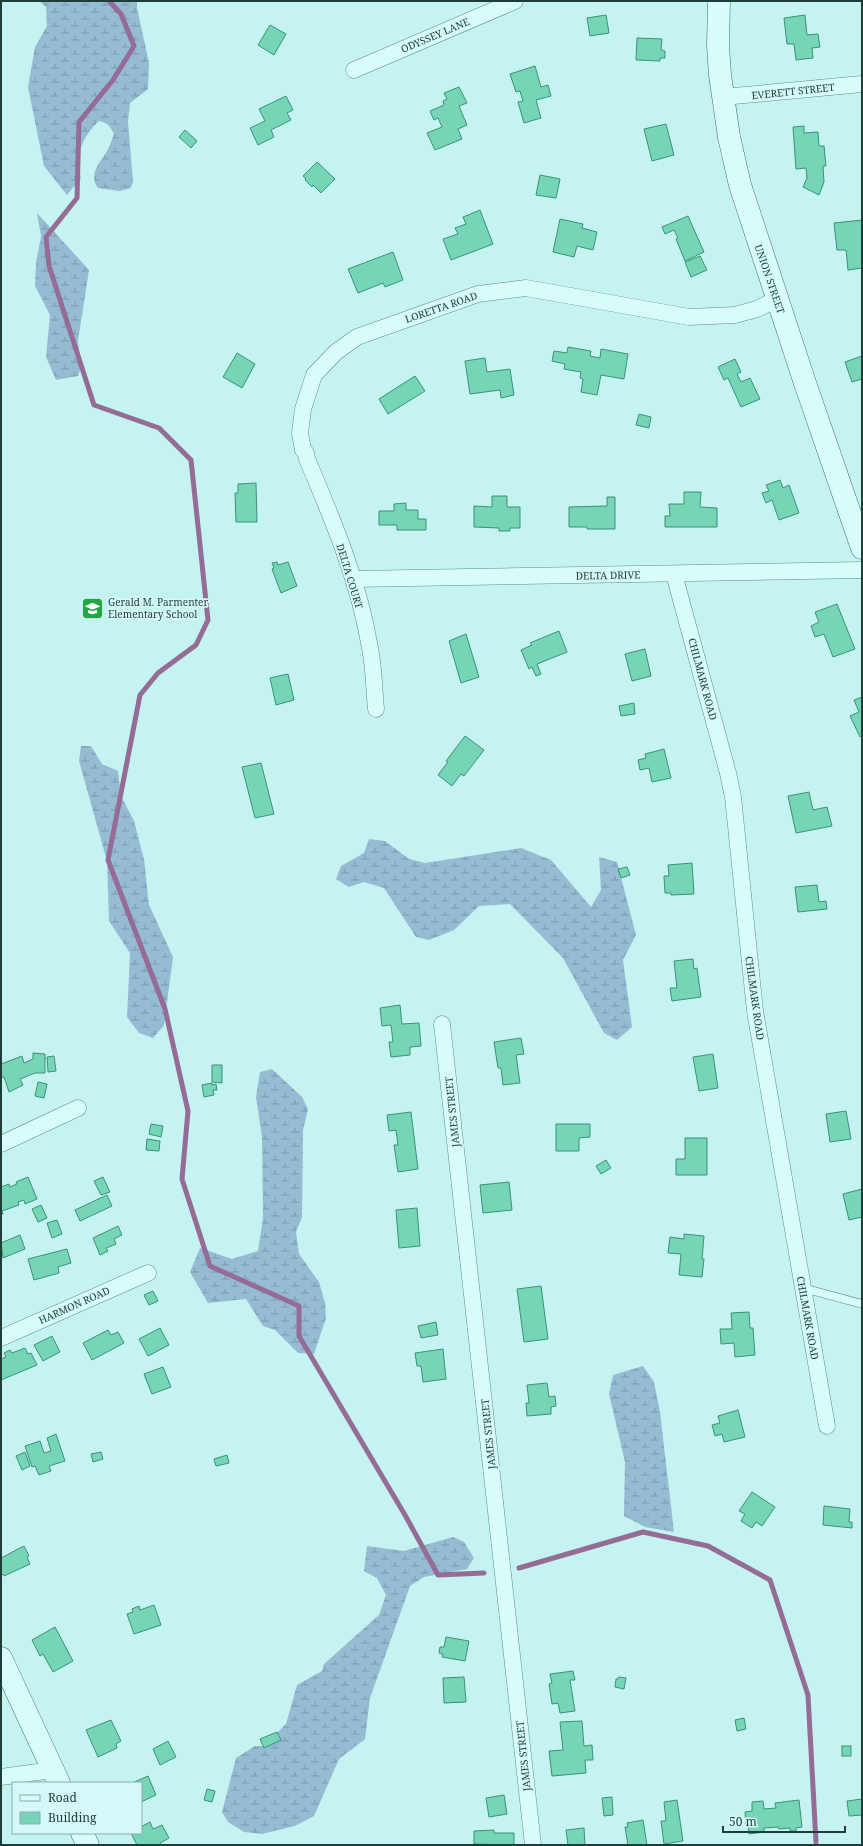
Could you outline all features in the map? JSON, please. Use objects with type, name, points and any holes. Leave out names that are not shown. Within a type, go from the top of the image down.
[{"type":"main road","name":"UNION STREET","points":[[719,1],[718,46],[723,97],[729,137],[740,185],[777,299],[862,548]]},
{"type":"main road","points":[[1,1658],[56,1776]]},
{"type":"main road","points":[[82,1834],[88,1845]]},
{"type":"street","name":"ODYSSEY LANE","points":[[354,70],[515,1]]},
{"type":"street","name":"EVERETT STREET","points":[[723,97],[862,84]]},
{"type":"street","name":"LORETTA ROAD","points":[[303,450],[300,433],[303,409],[314,375],[336,352],[357,337],[478,294],[526,288],[689,317],[736,315],[756,309],[777,299]]},
{"type":"street","name":"DELTA COURT","points":[[303,450],[306,453],[329,511],[353,579],[370,646],[376,709]]},
{"type":"street","name":"DELTA DRIVE","points":[[353,579],[862,570]]},
{"type":"street","name":"CHILMARK ROAD","points":[[674,574],[729,779],[736,822],[755,1011],[827,1426]]},
{"type":"street","name":"JAMES STREET","points":[[442,1024],[533,1845]]},
{"type":"street","points":[[1,1144],[78,1108]]},
{"type":"street","name":"HARMON ROAD","points":[[1,1338],[148,1273]]},
{"type":"street","points":[[1,1777],[56,1776]]},
{"type":"lane","points":[[803,1288],[862,1304]]},
{"type":"green space","points":[[39,1],[137,1],[137,8],[149,63],[148,89],[130,103],[128,122],[133,181],[131,188],[120,191],[98,188],[95,183],[94,178],[96,169],[108,149],[114,134],[108,125],[99,121],[84,140],[78,162],[81,178],[67,195],[44,166],[28,87],[35,47],[47,26],[46,7]]},
{"type":"green space","points":[[37,213],[89,270],[78,341],[81,367],[78,376],[56,380],[46,357],[50,315],[35,286],[36,263],[41,236]]},
{"type":"green space","points":[[81,746],[91,746],[102,764],[118,771],[121,796],[134,821],[144,859],[149,905],[173,957],[164,1025],[153,1038],[139,1033],[127,1017],[130,953],[109,921],[107,861],[79,761]]},
{"type":"green space","points":[[369,839],[385,841],[409,859],[425,863],[521,848],[551,860],[591,907],[601,890],[599,857],[617,862],[636,935],[623,960],[632,1027],[617,1040],[604,1033],[563,958],[510,904],[479,906],[454,930],[429,940],[416,937],[384,888],[364,882],[349,887],[336,879],[341,866],[364,853]]},
{"type":"green space","points":[[272,1069],[302,1097],[308,1109],[303,1130],[302,1217],[296,1232],[299,1254],[319,1282],[325,1303],[326,1318],[314,1354],[298,1353],[275,1330],[263,1326],[246,1299],[208,1303],[190,1272],[200,1248],[232,1259],[258,1251],[263,1218],[262,1137],[256,1097],[260,1072]]},
{"type":"green space","points":[[643,1366],[654,1382],[660,1412],[674,1532],[645,1527],[624,1516],[625,1462],[609,1394],[613,1375]]},
{"type":"green space","points":[[453,1537],[464,1542],[474,1558],[467,1569],[424,1577],[410,1586],[370,1698],[365,1739],[339,1759],[314,1816],[295,1826],[262,1834],[244,1832],[228,1822],[222,1812],[236,1758],[255,1746],[264,1746],[286,1724],[297,1685],[322,1671],[324,1664],[379,1615],[386,1595],[377,1578],[364,1571],[367,1546],[404,1551]]},
{"type":"building","points":[[606,15],[609,33],[590,36],[587,18]]},
{"type":"building","points":[[805,15],[807,35],[818,34],[820,47],[812,48],[813,58],[796,60],[794,44],[787,44],[784,18]]},
{"type":"building","points":[[270,25],[286,34],[274,55],[258,45]]},
{"type":"building","points":[[637,38],[662,39],[661,50],[665,51],[665,58],[660,58],[660,61],[636,60]]},
{"type":"building","points":[[535,66],[541,87],[548,85],[551,96],[536,100],[541,118],[524,123],[518,102],[523,101],[520,91],[516,92],[510,74]]},
{"type":"building","points":[[459,87],[467,103],[459,106],[467,125],[458,129],[462,139],[435,150],[427,133],[442,127],[438,118],[434,120],[430,111],[444,105],[443,101],[447,99],[444,93]]},
{"type":"building","points":[[286,96],[293,110],[287,113],[291,120],[271,130],[274,137],[258,145],[250,128],[265,121],[259,109]]},
{"type":"building","points":[[666,124],[674,155],[652,161],[644,129]]},
{"type":"building","points":[[804,126],[804,133],[818,132],[819,146],[824,146],[826,166],[823,166],[824,182],[819,195],[803,187],[807,178],[806,168],[796,169],[793,127]]},
{"type":"building","points":[[185,130],[197,141],[191,148],[179,137]]},
{"type":"building","points":[[317,162],[335,179],[321,193],[313,185],[312,187],[303,176]]},
{"type":"building","points":[[540,175],[560,179],[556,198],[536,195]]},
{"type":"building","points":[[480,210],[493,244],[451,260],[443,239],[458,234],[455,228],[466,224],[463,217]]},
{"type":"building","points":[[688,216],[704,252],[685,261],[674,230],[665,234],[662,227]]},
{"type":"building","points":[[560,219],[583,224],[582,228],[597,232],[593,250],[577,246],[574,257],[553,252]]},
{"type":"building","points":[[862,220],[862,268],[848,270],[846,250],[837,250],[834,223]]},
{"type":"building","points":[[393,252],[403,280],[385,287],[383,283],[358,293],[348,269]]},
{"type":"building","points":[[700,256],[707,270],[691,277],[685,262]]},
{"type":"building","points":[[568,347],[591,351],[590,356],[600,358],[601,349],[628,354],[624,379],[601,375],[597,395],[581,392],[583,379],[580,378],[581,372],[564,369],[565,364],[552,361],[554,351],[567,353]]},
{"type":"building","points":[[237,353],[255,364],[242,388],[223,377]]},
{"type":"building","points":[[862,356],[862,379],[852,382],[845,362]]},
{"type":"building","points":[[485,358],[487,372],[510,369],[514,395],[501,398],[500,390],[470,394],[465,361]]},
{"type":"building","points":[[735,359],[741,372],[737,374],[741,382],[750,378],[760,399],[741,407],[728,378],[724,380],[718,367]]},
{"type":"building","points":[[415,376],[425,391],[388,414],[379,399]]},
{"type":"building","points":[[639,414],[651,417],[649,428],[636,425]]},
{"type":"building","points":[[780,480],[783,488],[789,485],[799,513],[779,520],[772,500],[766,503],[762,493],[769,491],[766,485]]},
{"type":"building","points":[[256,483],[257,522],[236,522],[235,493],[238,493],[238,484]]},
{"type":"building","points":[[684,492],[701,492],[700,507],[717,508],[717,527],[665,527],[665,516],[670,516],[669,504],[684,504]]},
{"type":"building","points":[[492,496],[507,496],[507,507],[520,507],[520,528],[510,528],[510,531],[499,531],[499,528],[474,527],[474,506],[492,507]]},
{"type":"building","points":[[607,497],[615,497],[615,529],[587,529],[587,527],[569,527],[569,507],[607,506]]},
{"type":"building","points":[[406,503],[406,510],[418,510],[418,519],[426,519],[426,530],[397,530],[397,525],[379,525],[379,511],[394,511],[394,504]]},
{"type":"building","points":[[277,562],[278,565],[288,562],[297,586],[281,593],[272,569],[274,568],[272,563]]},
{"type":"building","points":[[837,604],[855,649],[833,657],[824,634],[815,637],[811,626],[819,622],[815,612]]},
{"type":"building","points":[[559,631],[567,652],[537,664],[541,674],[536,676],[532,667],[529,669],[521,650],[532,645],[530,643]]},
{"type":"building","points":[[466,634],[479,677],[461,683],[449,641]]},
{"type":"building","points":[[645,649],[651,676],[632,681],[625,654]]},
{"type":"building","points":[[288,674],[294,700],[276,705],[270,678]]},
{"type":"building","points":[[862,697],[862,736],[860,737],[850,716],[859,712],[854,700]]},
{"type":"building","points":[[634,703],[635,714],[621,716],[619,706]]},
{"type":"building","points":[[465,736],[484,750],[464,776],[461,774],[452,786],[438,775],[448,762],[446,761]]},
{"type":"building","points":[[664,749],[671,778],[652,782],[649,768],[640,770],[638,760],[646,758],[645,754]]},
{"type":"building","points":[[261,763],[274,814],[255,818],[242,767]]},
{"type":"building","points":[[809,792],[813,810],[827,807],[832,826],[796,833],[788,796]]},
{"type":"building","points":[[692,863],[694,894],[671,895],[671,893],[665,893],[664,876],[669,876],[668,865]]},
{"type":"building","points":[[627,867],[630,875],[621,878],[618,869]]},
{"type":"building","points":[[817,885],[819,902],[826,901],[827,909],[798,912],[795,887]]},
{"type":"building","points":[[693,959],[694,969],[697,968],[701,997],[672,1001],[670,988],[677,988],[674,961]]},
{"type":"building","points":[[400,1005],[402,1024],[419,1023],[421,1046],[410,1047],[410,1055],[391,1057],[389,1042],[393,1042],[391,1025],[382,1026],[380,1008]]},
{"type":"building","points":[[521,1038],[524,1054],[516,1055],[520,1083],[503,1085],[501,1068],[498,1068],[494,1042]]},
{"type":"building","points":[[33,1053],[45,1054],[45,1073],[35,1073],[20,1079],[23,1085],[9,1092],[4,1077],[1,1078],[1,1064],[22,1056],[24,1063],[33,1059]]},
{"type":"building","points":[[713,1054],[718,1088],[699,1091],[693,1057]]},
{"type":"building","points":[[54,1056],[56,1071],[48,1072],[47,1057]]},
{"type":"building","points":[[212,1065],[222,1065],[222,1083],[212,1082]]},
{"type":"building","points":[[38,1082],[47,1084],[44,1098],[35,1096]]},
{"type":"building","points":[[212,1083],[212,1085],[216,1084],[217,1090],[213,1090],[214,1095],[204,1097],[202,1085]]},
{"type":"building","points":[[846,1111],[851,1139],[830,1142],[826,1114]]},
{"type":"building","points":[[411,1112],[418,1169],[398,1172],[394,1145],[398,1145],[396,1130],[389,1131],[387,1115]]},
{"type":"building","points":[[151,1124],[163,1126],[161,1137],[149,1134]]},
{"type":"building","points":[[556,1124],[590,1124],[590,1137],[579,1138],[579,1151],[556,1151]]},
{"type":"building","points":[[685,1138],[707,1138],[707,1175],[676,1175],[676,1159],[685,1159]]},
{"type":"building","points":[[147,1139],[160,1141],[159,1151],[146,1150]]},
{"type":"building","points":[[606,1160],[611,1168],[601,1174],[596,1166]]},
{"type":"building","points":[[28,1177],[37,1199],[25,1204],[24,1200],[18,1202],[19,1205],[2,1211],[3,1214],[1,1214],[1,1187],[9,1184],[10,1187],[17,1184],[16,1182]]},
{"type":"building","points":[[103,1177],[110,1192],[101,1195],[94,1181]]},
{"type":"building","points":[[509,1182],[512,1210],[483,1213],[480,1185]]},
{"type":"building","points":[[862,1189],[862,1217],[849,1220],[843,1194]]},
{"type":"building","points":[[107,1195],[112,1206],[80,1221],[75,1210]]},
{"type":"building","points":[[41,1205],[47,1218],[38,1222],[32,1209]]},
{"type":"building","points":[[417,1208],[420,1246],[399,1248],[396,1210]]},
{"type":"building","points":[[57,1220],[62,1234],[52,1238],[47,1223]]},
{"type":"building","points":[[118,1226],[122,1235],[114,1239],[116,1244],[106,1248],[108,1251],[100,1255],[93,1238]]},
{"type":"building","points":[[684,1234],[704,1236],[702,1277],[679,1275],[681,1254],[668,1253],[670,1237],[684,1239]]},
{"type":"building","points":[[20,1235],[25,1249],[3,1258],[1,1243]]},
{"type":"building","points":[[67,1249],[71,1263],[58,1267],[59,1273],[34,1280],[28,1259]]},
{"type":"building","points":[[541,1286],[548,1339],[524,1342],[517,1289]]},
{"type":"building","points":[[153,1291],[158,1301],[149,1305],[144,1295]]},
{"type":"building","points":[[749,1312],[750,1328],[753,1328],[755,1355],[735,1357],[734,1343],[721,1344],[720,1329],[732,1329],[731,1313]]},
{"type":"building","points":[[436,1322],[438,1335],[421,1338],[418,1326]]},
{"type":"building","points":[[160,1328],[169,1345],[148,1356],[139,1339]]},
{"type":"building","points":[[108,1330],[111,1335],[118,1332],[124,1343],[92,1360],[83,1343]]},
{"type":"building","points":[[52,1336],[60,1352],[43,1361],[34,1345]]},
{"type":"building","points":[[25,1348],[28,1354],[31,1353],[37,1365],[1,1380],[1,1359],[6,1357],[4,1353],[10,1350],[12,1353]]},
{"type":"building","points":[[443,1349],[446,1379],[423,1382],[421,1366],[417,1366],[415,1353]]},
{"type":"building","points":[[163,1367],[171,1387],[152,1394],[144,1374]]},
{"type":"building","points":[[547,1383],[549,1397],[555,1396],[556,1406],[551,1407],[551,1414],[527,1416],[526,1403],[529,1403],[527,1385]]},
{"type":"building","points":[[738,1410],[745,1437],[724,1442],[722,1434],[715,1436],[712,1425],[720,1423],[718,1416]]},
{"type":"building","points":[[56,1434],[65,1461],[49,1466],[51,1471],[39,1475],[35,1466],[32,1467],[25,1446],[40,1441],[44,1453],[51,1451],[47,1438]]},
{"type":"building","points":[[25,1452],[30,1466],[22,1470],[16,1456]]},
{"type":"building","points":[[101,1452],[103,1459],[93,1462],[91,1454]]},
{"type":"building","points":[[227,1455],[229,1463],[216,1466],[214,1459]]},
{"type":"building","points":[[752,1492],[775,1507],[762,1526],[756,1522],[752,1528],[741,1521],[745,1514],[739,1511]]},
{"type":"building","points":[[824,1506],[850,1509],[849,1522],[852,1522],[852,1528],[823,1525]]},
{"type":"building","points":[[24,1546],[29,1556],[27,1557],[30,1564],[4,1576],[3,1574],[1,1575],[1,1558]]},
{"type":"building","points":[[154,1605],[161,1625],[134,1634],[127,1614],[133,1612],[132,1609],[139,1606],[140,1610]]},
{"type":"building","points":[[55,1627],[73,1661],[53,1672],[43,1654],[40,1656],[32,1640]]},
{"type":"building","points":[[446,1637],[469,1641],[465,1661],[442,1657],[443,1654],[439,1653],[440,1647],[444,1647]]},
{"type":"building","points":[[573,1671],[575,1680],[570,1680],[575,1711],[560,1713],[558,1703],[552,1704],[549,1684],[552,1683],[550,1674]]},
{"type":"building","points":[[464,1677],[466,1702],[444,1703],[443,1678]]},
{"type":"building","points":[[619,1677],[626,1678],[624,1689],[615,1687],[616,1679]]},
{"type":"building","points":[[744,1718],[746,1729],[737,1731],[735,1720]]},
{"type":"building","points":[[111,1720],[121,1741],[116,1744],[117,1748],[98,1757],[86,1730]]},
{"type":"building","points":[[582,1721],[584,1746],[592,1745],[593,1760],[585,1760],[586,1773],[552,1776],[549,1751],[563,1750],[560,1722]]},
{"type":"building","points":[[277,1732],[281,1740],[264,1748],[260,1739]]},
{"type":"building","points":[[168,1741],[176,1757],[160,1765],[153,1749]]},
{"type":"building","points":[[842,1746],[851,1746],[851,1756],[842,1756]]},
{"type":"building","points":[[148,1776],[156,1795],[142,1802],[142,1782],[134,1782]]},
{"type":"building","points":[[207,1789],[215,1791],[212,1802],[204,1800]]},
{"type":"building","points":[[504,1795],[507,1814],[489,1817],[486,1798]]},
{"type":"building","points":[[612,1797],[613,1815],[604,1816],[602,1798]]},
{"type":"building","points":[[862,1799],[862,1815],[849,1816],[847,1801]]},
{"type":"building","points":[[677,1800],[683,1841],[664,1844],[661,1821],[666,1821],[664,1802]]},
{"type":"building","points":[[799,1800],[802,1827],[796,1828],[796,1831],[790,1831],[790,1828],[764,1828],[764,1832],[749,1834],[748,1825],[746,1825],[745,1812],[752,1811],[752,1802],[763,1801],[764,1809],[776,1808],[775,1803]]},
{"type":"building","points":[[643,1820],[647,1845],[628,1845],[625,1827],[628,1827],[627,1823]]},
{"type":"building","points":[[150,1822],[153,1829],[162,1825],[169,1838],[160,1843],[161,1845],[137,1845],[132,1834],[142,1834],[142,1826]]},
{"type":"building","points":[[584,1828],[585,1845],[568,1845],[566,1830]]},
{"type":"building","points":[[494,1830],[494,1833],[514,1833],[514,1845],[474,1844],[474,1831]]},
{"type":"waterway","points":[[109,1],[121,14],[134,46],[113,80],[79,122],[77,198],[46,237],[49,266],[94,405],[159,428],[191,460],[208,620],[196,645],[158,673],[140,695],[108,860],[165,1009],[188,1111],[182,1179],[210,1266],[299,1306],[299,1336],[405,1515],[438,1575],[484,1573]]},
{"type":"waterway","points":[[519,1568],[643,1532],[708,1546],[770,1580],[808,1695],[816,1842]]},
{"type":"place","name":"Gerald M. Parmenter Elementary School","points":[[92,608]]}]
